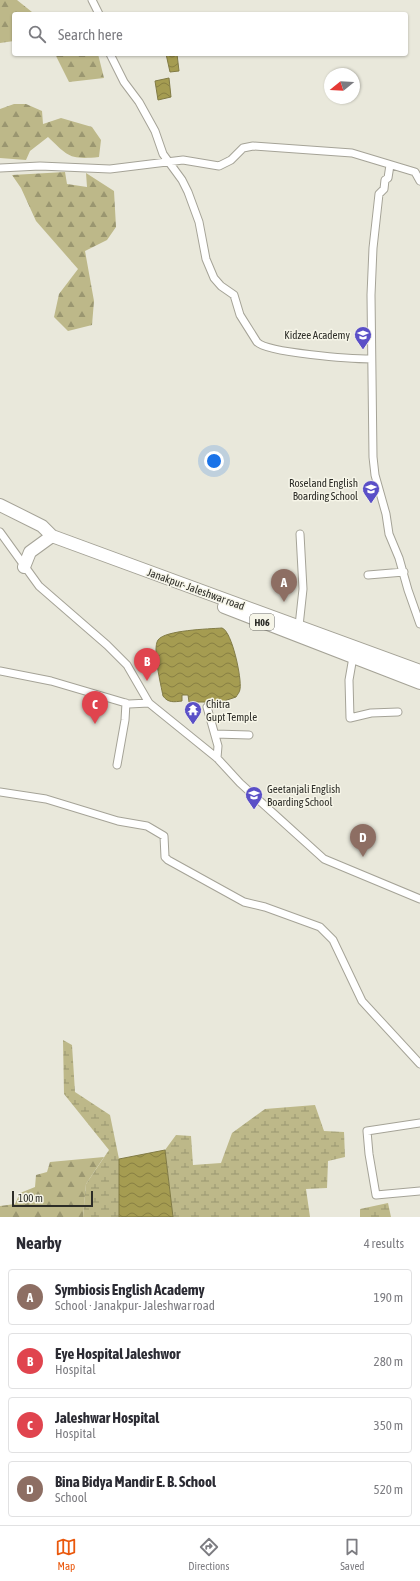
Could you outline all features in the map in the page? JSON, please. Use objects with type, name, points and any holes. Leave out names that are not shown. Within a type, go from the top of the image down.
[{"type":"highway","name":"Janakpur- Jaleshwar road","points":[[0,505],[42,526],[52,536],[420,671]]},
{"type":"highway","points":[[24,567],[30,552],[52,536]]},
{"type":"highway","name":"H06","points":[[107,557],[116,566],[420,683]]},
{"type":"street","points":[[92,0],[98,12]]},
{"type":"street","points":[[111,56],[124,82],[139,102],[156,131],[167,162],[182,180],[188,192],[199,222],[206,259],[214,278],[221,286],[234,295],[240,315],[259,345],[275,349],[356,359],[371,359]]},
{"type":"street","points":[[0,168],[40,166],[110,169],[188,161],[219,166],[231,160],[243,148],[253,146],[352,153],[415,172],[420,181]]},
{"type":"street","points":[[390,165],[388,178],[385,180],[384,189],[380,194],[373,248],[371,430],[375,475],[386,514],[389,534],[404,572],[408,590],[420,624]]},
{"type":"street","points":[[0,532],[24,567],[48,595],[85,626],[127,665],[149,703],[217,758],[240,783],[324,859],[420,899]]},
{"type":"street","points":[[299,626],[303,589],[300,534]]},
{"type":"street","points":[[368,575],[404,572]]},
{"type":"street","points":[[353,657],[349,680],[350,718],[371,713],[398,712]]},
{"type":"street","points":[[0,671],[51,681],[126,703],[149,703]]},
{"type":"street","points":[[117,765],[125,720],[126,703]]},
{"type":"street","points":[[207,707],[218,746],[217,758]]},
{"type":"street","points":[[215,734],[249,735]]},
{"type":"street","points":[[0,792],[46,798],[118,821],[147,826],[164,836],[165,858],[168,860],[244,902],[265,907],[320,927],[333,940],[362,1001],[420,1064]]},
{"type":"street","points":[[420,1123],[367,1131],[369,1154],[376,1195],[420,1191]]},
{"type":"green space","points":[[0,0],[17,0],[32,12],[12,12],[12,41],[0,43]]},
{"type":"green space","points":[[56,56],[98,56],[104,78],[69,82]]},
{"type":"green space","points":[[14,104],[26,104],[42,111],[43,124],[61,118],[92,127],[101,140],[99,157],[75,157],[60,149],[48,137],[30,151],[26,160],[0,158],[0,109]]},
{"type":"green space","points":[[65,172],[67,184],[87,187],[86,173],[114,191],[116,227],[107,240],[85,251],[94,301],[92,325],[68,331],[54,317],[59,294],[78,269],[36,221],[21,188],[12,175]]},
{"type":"green space","points":[[63,1040],[72,1045],[75,1092],[110,1115],[119,1159],[119,1217],[83,1217],[86,1184],[109,1150],[64,1094]]},
{"type":"green space","points":[[315,1105],[324,1131],[344,1132],[345,1157],[328,1161],[327,1188],[306,1189],[310,1217],[173,1217],[165,1150],[176,1135],[191,1136],[193,1165],[221,1163],[232,1133],[265,1109]]},
{"type":"green space","points":[[104,1157],[86,1184],[83,1217],[0,1217],[0,1206],[15,1204],[20,1193],[35,1187],[36,1175],[47,1172],[50,1162]]},
{"type":"green space","points":[[388,1203],[391,1217],[360,1217],[360,1209]]},
{"type":"water","points":[[166,56],[177,56],[179,71],[170,72]]},
{"type":"water","points":[[169,78],[171,97],[158,100],[155,81]]},
{"type":"water","points":[[222,628],[226,631],[229,637],[236,656],[240,689],[236,697],[221,702],[189,702],[188,695],[182,695],[182,701],[174,702],[167,700],[163,696],[158,667],[156,645],[158,640],[169,634],[178,632]]},
{"type":"water","points":[[165,1150],[173,1217],[119,1217],[119,1159]]},
{"type":"place","name":"Kidzee Academy","points":[[363,350]]},
{"type":"place","name":"Roseland English Boarding School","points":[[371,504]]},
{"type":"place","name":"Symbiosis English Academy","points":[[284,602]]},
{"type":"place","name":"Eye Hospital Jaleshwor","points":[[147,681]]},
{"type":"place","name":"Jaleshwar Hospital","points":[[95,724]]},
{"type":"place","name":"Chitra Gupt Temple","points":[[193,725]]},
{"type":"place","name":"Geetanjali English Boarding School","points":[[254,810]]},
{"type":"place","name":"Bina Bidya Mandir E. B. School","points":[[363,857]]}]
